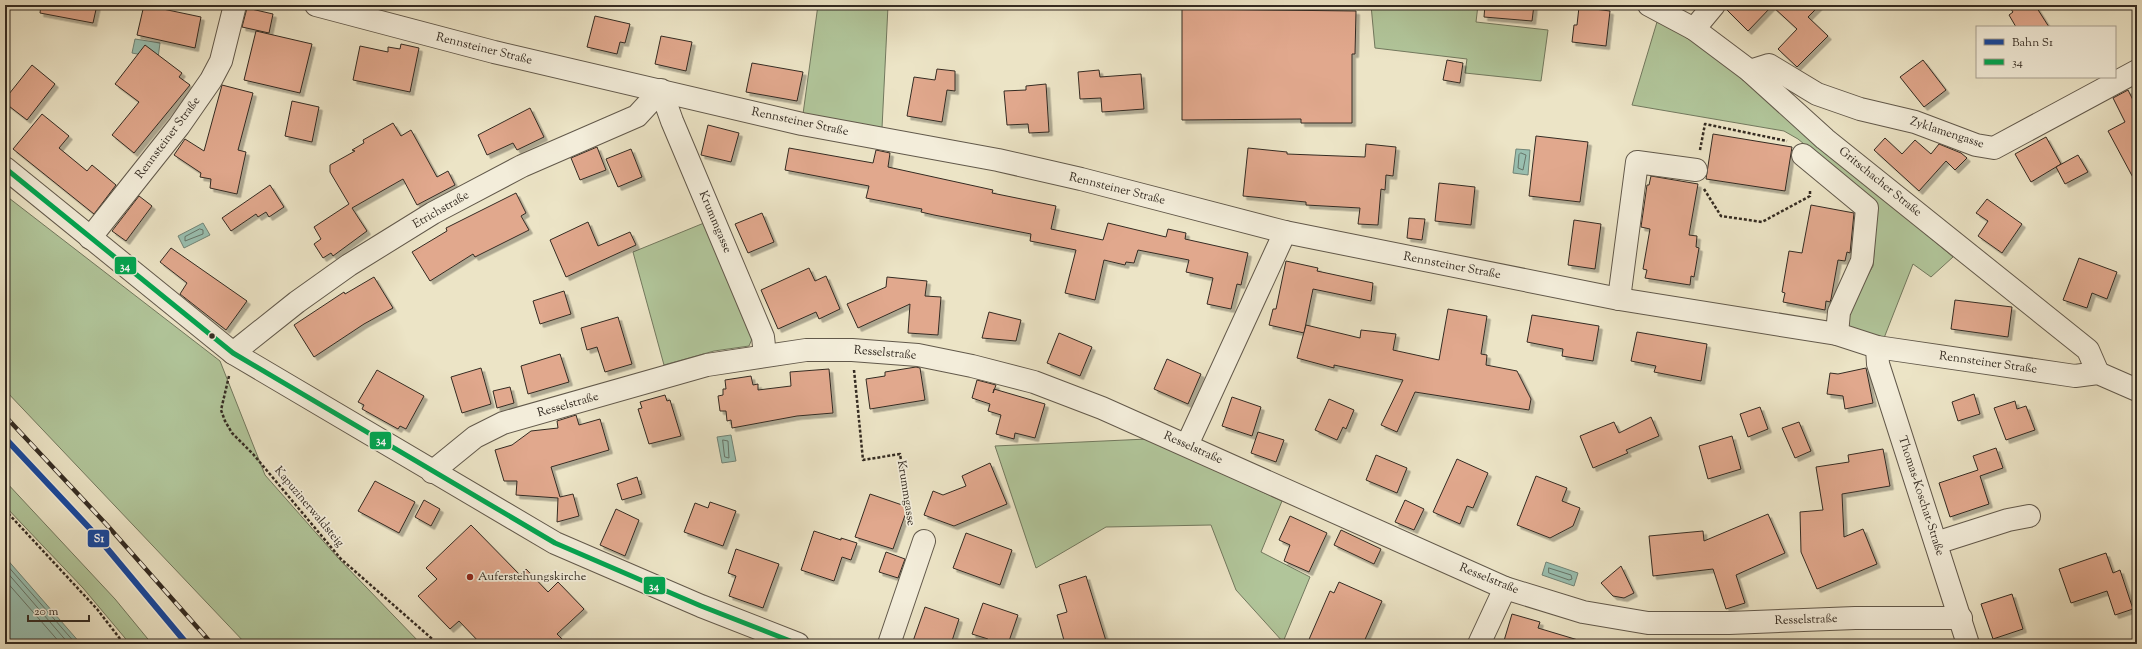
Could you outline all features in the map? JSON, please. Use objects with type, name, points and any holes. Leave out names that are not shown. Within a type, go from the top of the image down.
[{"type":"street","name":"Rennsteiner Straße","points":[[90,238],[179,126],[211,80],[221,61],[234,5]]},
{"type":"street","name":"Rennsteiner Straße","points":[[316,5],[494,52],[802,124],[998,160],[1081,179],[1285,232],[1619,299],[1837,334],[1877,347],[2075,376],[2098,373]]},
{"type":"street","name":"Gritschacher Straße","points":[[1649,5],[1694,29],[1750,71],[1826,138],[2088,350],[2098,373]]},
{"type":"street","points":[[1694,29],[1714,5]]},
{"type":"street","name":"Zyklamengasse","points":[[1750,71],[1769,65],[1818,94],[1860,109],[1916,122],[1976,145],[1994,148],[2137,71]]},
{"type":"street","name":"Etrichstraße","points":[[233,354],[297,302],[349,265],[434,213],[522,166],[637,116],[661,90]]},
{"type":"street","name":"Krummgasse","points":[[661,90],[672,121],[763,337],[765,355]]},
{"type":"street","points":[[1994,159],[2102,98],[2100,90]]},
{"type":"street","points":[[1803,155],[1867,208],[1862,261],[1839,312],[1837,334]]},
{"type":"street","points":[[1619,299],[1637,162],[1696,170]]},
{"type":"street","points":[[5,168],[233,354],[555,543],[687,600],[798,644]]},
{"type":"street","points":[[1187,445],[1285,232]]},
{"type":"street","name":"Thomas-Koschat-Straße","points":[[1877,347],[1878,364],[1968,644]]},
{"type":"street","name":"Resselstraße","points":[[432,472],[475,437],[503,423],[707,365],[806,350],[852,350],[918,355],[972,366],[1034,382],[1102,408],[1505,588],[1583,612],[1648,623],[1729,623],[1855,618],[1960,618]]},
{"type":"street","points":[[2098,373],[2137,390]]},
{"type":"street","points":[[1936,543],[2008,520],[2029,516]]},
{"type":"street","name":"Krummgasse","points":[[889,644],[924,541]]},
{"type":"street","points":[[1479,644],[1505,588]]},
{"type":"path","points":[[1803,155],[1786,140],[1705,124],[1696,176],[1721,216],[1762,222],[1810,196],[1811,185],[1824,172]]},
{"type":"path","name":"Krummgasse","points":[[852,350],[863,460],[900,454],[912,531],[924,541]]},
{"type":"path","name":"Kapuzinerwaldsteig","points":[[233,354],[222,410],[225,421],[232,433],[253,454],[340,558],[438,644]]},
{"type":"path","points":[[5,510],[97,609],[124,644]]},
{"type":"shaded area","points":[[818,5],[888,6],[882,128],[803,114]]},
{"type":"shaded area","points":[[1371,5],[1478,5],[1476,22],[1548,30],[1541,81],[1465,73],[1467,59],[1375,48]]},
{"type":"shaded area","points":[[1657,22],[1692,36],[1953,257],[1931,277],[1913,264],[1884,338],[1844,328],[1848,310],[1873,266],[1877,209],[1873,202],[1798,139],[1784,131],[1632,105]]},
{"type":"shaded area","points":[[5,195],[220,361],[265,475],[339,559],[421,644],[246,644],[5,390]]},
{"type":"shaded area","points":[[704,223],[752,339],[749,346],[714,351],[664,365],[633,252]]},
{"type":"shaded area","points":[[1147,439],[1282,501],[1261,552],[1310,577],[1283,642],[1236,590],[1211,525],[1106,527],[1036,568],[995,446]]},
{"type":"shaded area","points":[[5,481],[115,599],[152,644],[130,644],[83,588],[5,506]]},
{"type":"water","points":[[135,39],[160,43],[158,58],[132,53]]},
{"type":"water","points":[[1516,149],[1530,150],[1528,175],[1513,173]]},
{"type":"water","points":[[203,223],[210,235],[184,248],[178,236]]},
{"type":"water","points":[[731,435],[736,461],[722,463],[717,437]]},
{"type":"water","points":[[5,557],[81,644],[5,644]]},
{"type":"water","points":[[1546,562],[1578,573],[1574,586],[1542,575]]},
{"type":"building","points":[[41,5],[97,5],[93,23],[40,13]]},
{"type":"building","points":[[144,5],[201,17],[195,48],[137,35]]},
{"type":"building","points":[[1485,5],[1534,5],[1532,21],[1484,17]]},
{"type":"building","points":[[1726,5],[1820,5],[1808,17],[1828,36],[1797,67],[1778,49],[1797,29],[1772,6],[1748,31],[1726,9]]},
{"type":"building","points":[[2008,5],[2035,5],[2048,26],[2015,26],[2009,15],[2013,12]]},
{"type":"building","points":[[1579,7],[1610,11],[1606,46],[1572,42],[1574,25],[1577,25]]},
{"type":"building","points":[[247,8],[273,14],[269,33],[242,27]]},
{"type":"building","points":[[1182,9],[1356,11],[1355,54],[1352,54],[1352,123],[1301,123],[1301,119],[1182,120]]},
{"type":"building","points":[[595,16],[630,24],[625,43],[620,42],[617,54],[587,47]]},
{"type":"building","points":[[256,31],[312,44],[300,93],[244,80]]},
{"type":"building","points":[[661,36],[692,42],[686,71],[655,64]]},
{"type":"building","points":[[401,44],[419,48],[410,92],[353,80],[360,46],[388,52],[388,47],[400,49]]},
{"type":"building","points":[[145,45],[182,73],[179,77],[190,85],[134,153],[112,135],[139,102],[115,84]]},
{"type":"building","points":[[1447,60],[1463,63],[1460,83],[1443,80]]},
{"type":"building","points":[[1923,60],[1946,90],[1924,107],[1900,77]]},
{"type":"building","points":[[752,63],[803,72],[797,101],[746,92]]},
{"type":"building","points":[[32,65],[55,84],[27,120],[5,103],[5,99]]},
{"type":"building","points":[[937,69],[955,71],[955,91],[947,90],[942,122],[907,116],[914,77],[935,80]]},
{"type":"building","points":[[1099,70],[1100,77],[1141,74],[1144,109],[1102,112],[1101,98],[1080,99],[1078,72]]},
{"type":"building","points":[[1046,84],[1049,132],[1029,133],[1028,124],[1007,125],[1004,91],[1026,90],[1026,86]]},
{"type":"building","points":[[222,85],[253,93],[238,150],[246,152],[237,194],[210,188],[211,179],[200,177],[201,173],[174,155],[185,139],[204,151]]},
{"type":"building","points":[[2128,90],[2137,108],[2137,185],[2108,131],[2125,122],[2113,98]]},
{"type":"building","points":[[292,101],[319,107],[312,142],[285,136]]},
{"type":"building","points":[[530,108],[544,137],[517,150],[513,143],[487,155],[478,135]]},
{"type":"building","points":[[42,114],[69,136],[59,148],[87,171],[92,165],[116,185],[94,214],[13,149]]},
{"type":"building","points":[[393,123],[401,136],[411,130],[437,177],[448,171],[455,185],[417,205],[403,179],[352,208],[367,231],[333,256],[331,253],[323,258],[314,244],[321,239],[314,227],[349,204],[330,172],[330,165],[355,151],[352,150],[364,143],[363,140]]},
{"type":"building","points":[[708,125],[739,133],[731,162],[701,155]]},
{"type":"building","points":[[1713,134],[1792,147],[1785,191],[1706,179]]},
{"type":"building","points":[[1536,136],[1588,142],[1580,202],[1529,196]]},
{"type":"building","points":[[2046,137],[2061,164],[2031,182],[2015,154]]},
{"type":"building","points":[[1885,138],[1902,154],[1915,140],[1931,154],[1939,144],[1961,153],[1967,158],[1955,170],[1946,161],[1919,191],[1874,150]]},
{"type":"building","points":[[1366,144],[1396,147],[1393,176],[1386,175],[1385,190],[1381,189],[1378,225],[1358,224],[1360,208],[1306,205],[1306,202],[1243,196],[1248,148],[1287,152],[1287,154],[1365,157]]},
{"type":"building","points":[[597,147],[606,170],[580,180],[571,158]]},
{"type":"building","points":[[789,148],[873,163],[876,150],[890,153],[888,167],[993,190],[992,193],[1056,206],[1051,229],[1103,240],[1108,223],[1166,237],[1168,229],[1186,233],[1185,239],[1248,253],[1241,285],[1237,284],[1231,309],[1207,304],[1213,278],[1186,272],[1189,260],[1138,250],[1134,263],[1126,262],[1125,265],[1104,260],[1095,300],[1065,293],[1076,250],[1030,241],[1031,234],[934,215],[921,212],[922,209],[866,198],[869,186],[785,170]]},
{"type":"building","points":[[631,149],[642,177],[618,187],[606,159]]},
{"type":"building","points":[[2078,155],[2088,172],[2065,184],[2056,167]]},
{"type":"building","points":[[1651,176],[1698,184],[1689,235],[1697,236],[1696,247],[1699,248],[1694,277],[1691,276],[1690,285],[1645,278],[1647,270],[1643,269],[1650,229],[1641,227],[1647,185],[1649,185]]},
{"type":"building","points":[[1439,183],[1475,187],[1471,225],[1435,221]]},
{"type":"building","points":[[270,185],[284,207],[269,217],[266,212],[258,217],[256,214],[231,231],[222,218]]},
{"type":"building","points":[[516,193],[526,213],[521,216],[529,230],[475,257],[473,254],[430,281],[412,252],[447,231],[446,228]]},
{"type":"building","points":[[139,196],[152,206],[126,241],[112,231]]},
{"type":"building","points":[[1987,199],[2022,224],[2002,253],[1978,236],[1988,221],[1976,213]]},
{"type":"building","points":[[1811,205],[1854,213],[1850,253],[1847,252],[1845,261],[1838,260],[1831,299],[1830,302],[1826,301],[1825,310],[1783,302],[1785,293],[1782,292],[1789,251],[1802,253]]},
{"type":"building","points":[[762,213],[774,242],[748,253],[735,224]]},
{"type":"building","points":[[1409,218],[1425,219],[1422,240],[1407,238]]},
{"type":"building","points":[[1574,220],[1601,224],[1595,269],[1568,265]]},
{"type":"building","points":[[588,222],[598,246],[630,232],[636,245],[566,277],[550,240]]},
{"type":"building","points":[[171,248],[247,301],[226,330],[180,294],[187,283],[160,262]]},
{"type":"building","points":[[2079,258],[2117,272],[2107,299],[2092,293],[2087,308],[2063,300]]},
{"type":"building","points":[[1286,261],[1318,268],[1317,271],[1373,283],[1371,301],[1313,289],[1304,333],[1269,325],[1273,309],[1276,309]]},
{"type":"building","points":[[809,268],[815,281],[826,276],[840,309],[819,319],[816,312],[778,329],[761,290]]},
{"type":"building","points":[[374,277],[393,308],[364,324],[314,357],[294,325],[344,292],[345,294]]},
{"type":"building","points":[[887,277],[927,281],[925,296],[941,297],[938,335],[908,333],[910,304],[858,328],[847,304],[886,287]]},
{"type":"building","points":[[564,291],[571,314],[540,324],[533,301]]},
{"type":"building","points":[[1955,300],[2012,307],[2008,337],[1951,329]]},
{"type":"building","points":[[1448,309],[1487,316],[1481,354],[1487,355],[1486,365],[1517,371],[1531,399],[1529,410],[1415,392],[1397,432],[1381,425],[1403,380],[1334,365],[1334,368],[1297,358],[1306,325],[1360,338],[1361,330],[1396,334],[1393,350],[1439,360]]},
{"type":"building","points":[[989,312],[1021,320],[1016,341],[982,338]]},
{"type":"building","points":[[1532,315],[1599,326],[1593,361],[1562,356],[1563,349],[1527,342]]},
{"type":"building","points":[[618,317],[632,364],[605,372],[597,347],[587,350],[581,328]]},
{"type":"building","points":[[1637,332],[1707,344],[1701,381],[1654,372],[1656,366],[1631,361]]},
{"type":"building","points":[[1059,333],[1092,347],[1080,376],[1047,363]]},
{"type":"building","points":[[560,354],[569,382],[528,394],[521,366]]},
{"type":"building","points":[[1167,359],[1201,374],[1188,404],[1154,389]]},
{"type":"building","points":[[916,367],[920,368],[925,400],[870,409],[866,379],[885,376],[885,372]]},
{"type":"building","points":[[481,368],[491,404],[462,413],[451,377]]},
{"type":"building","points":[[1866,368],[1873,403],[1845,409],[1843,396],[1827,394],[1830,373],[1838,374]]},
{"type":"building","points":[[829,369],[833,413],[797,416],[732,428],[731,420],[727,421],[726,411],[720,411],[718,396],[723,395],[723,389],[726,389],[725,380],[751,376],[753,385],[758,384],[758,390],[791,386],[790,372]]},
{"type":"building","points":[[377,370],[424,396],[406,429],[400,426],[398,429],[362,409],[364,405],[358,402]]},
{"type":"building","points":[[977,380],[996,385],[994,389],[1045,404],[1035,438],[1015,433],[1014,439],[996,434],[1001,415],[988,411],[990,404],[972,398]]},
{"type":"building","points":[[510,387],[514,403],[497,408],[493,391]]},
{"type":"building","points":[[1974,394],[1980,414],[1958,421],[1952,402]]},
{"type":"building","points":[[665,395],[667,401],[670,400],[681,436],[649,444],[638,409],[642,408],[640,402]]},
{"type":"building","points":[[1232,397],[1261,407],[1252,436],[1222,426]]},
{"type":"building","points":[[1329,399],[1354,410],[1346,429],[1343,427],[1337,440],[1315,430]]},
{"type":"building","points":[[2015,401],[2017,409],[2026,406],[2035,430],[2006,440],[1994,408]]},
{"type":"building","points":[[1760,407],[1768,429],[1748,437],[1740,414]]},
{"type":"building","points":[[576,415],[579,425],[600,419],[609,450],[551,467],[560,497],[573,494],[579,516],[557,522],[558,498],[516,495],[517,481],[504,481],[495,450],[512,445],[531,431],[558,428],[557,421]]},
{"type":"building","points":[[1651,417],[1659,436],[1626,450],[1628,453],[1593,468],[1580,436],[1614,422],[1619,433]]},
{"type":"building","points":[[1799,422],[1811,451],[1795,458],[1782,428]]},
{"type":"building","points":[[1258,432],[1284,440],[1276,462],[1251,453]]},
{"type":"building","points":[[1732,436],[1741,469],[1708,479],[1699,446]]},
{"type":"building","points":[[1996,448],[2003,468],[1980,476],[1989,504],[1950,517],[1939,483],[1978,470],[1973,456]]},
{"type":"building","points":[[1883,449],[1890,486],[1842,494],[1844,537],[1863,529],[1877,564],[1817,589],[1801,552],[1800,512],[1823,510],[1816,467],[1849,462],[1848,455]]},
{"type":"building","points":[[1376,455],[1407,468],[1397,493],[1366,480]]},
{"type":"building","points":[[1457,459],[1488,473],[1473,508],[1467,506],[1460,524],[1433,512]]},
{"type":"building","points":[[990,463],[1007,504],[954,526],[924,515],[933,491],[943,495],[966,486],[962,476]]},
{"type":"building","points":[[1536,476],[1567,488],[1562,501],[1580,508],[1573,526],[1550,538],[1517,525]]},
{"type":"building","points":[[637,477],[642,494],[622,500],[617,484]]},
{"type":"building","points":[[375,481],[415,502],[399,533],[358,511]]},
{"type":"building","points":[[870,494],[908,507],[893,549],[855,537]]},
{"type":"building","points":[[424,500],[440,509],[431,526],[415,517]]},
{"type":"building","points":[[1405,500],[1424,509],[1414,530],[1395,522]]},
{"type":"building","points":[[710,502],[736,511],[723,546],[684,532],[695,503],[708,508]]},
{"type":"building","points":[[616,509],[639,520],[625,556],[600,545]]},
{"type":"building","points":[[1768,514],[1785,553],[1736,575],[1745,603],[1726,609],[1713,569],[1653,576],[1649,536],[1703,531],[1704,541]]},
{"type":"building","points":[[1290,516],[1327,533],[1309,572],[1284,561],[1290,545],[1279,540]]},
{"type":"building","points":[[471,525],[520,575],[526,569],[548,592],[558,582],[584,609],[557,634],[567,644],[481,644],[459,621],[450,629],[418,596],[437,579],[426,568]]},
{"type":"building","points":[[1341,530],[1381,549],[1374,564],[1334,545]]},
{"type":"building","points":[[814,531],[841,540],[841,538],[857,543],[851,560],[842,557],[834,581],[801,570]]},
{"type":"building","points":[[966,533],[1012,550],[1000,585],[953,568]]},
{"type":"building","points":[[736,549],[779,564],[763,608],[729,596],[736,576],[728,573]]},
{"type":"building","points":[[886,552],[905,559],[898,578],[879,572]]},
{"type":"building","points":[[2106,553],[2113,573],[2120,570],[2133,609],[2115,615],[2107,591],[2071,603],[2059,569]]},
{"type":"building","points":[[1621,566],[1634,593],[1624,598],[1613,596],[1601,583]]},
{"type":"building","points":[[1086,576],[1107,644],[1065,644],[1057,615],[1067,612],[1059,585]]},
{"type":"building","points":[[1339,582],[1382,601],[1363,644],[1307,644],[1330,591],[1334,593]]},
{"type":"building","points":[[2012,594],[2023,629],[1993,639],[1981,604]]},
{"type":"building","points":[[983,603],[1018,615],[1008,644],[986,644],[988,639],[972,634]]},
{"type":"building","points":[[925,607],[959,619],[951,644],[912,644]]},
{"type":"building","points":[[1512,614],[1540,622],[1538,628],[1578,640],[1578,644],[1503,644]]},
{"type":"railway","points":[[5,416],[106,524],[212,644]]},
{"type":"rail line","name":"S1","points":[[5,438],[95,534],[187,644]]},
{"type":"transit line","name":"34","points":[[5,168],[233,353],[555,543],[701,606],[798,644]]},
{"type":"place","name":"Auferstehungskirche","points":[[470,577]]}]
